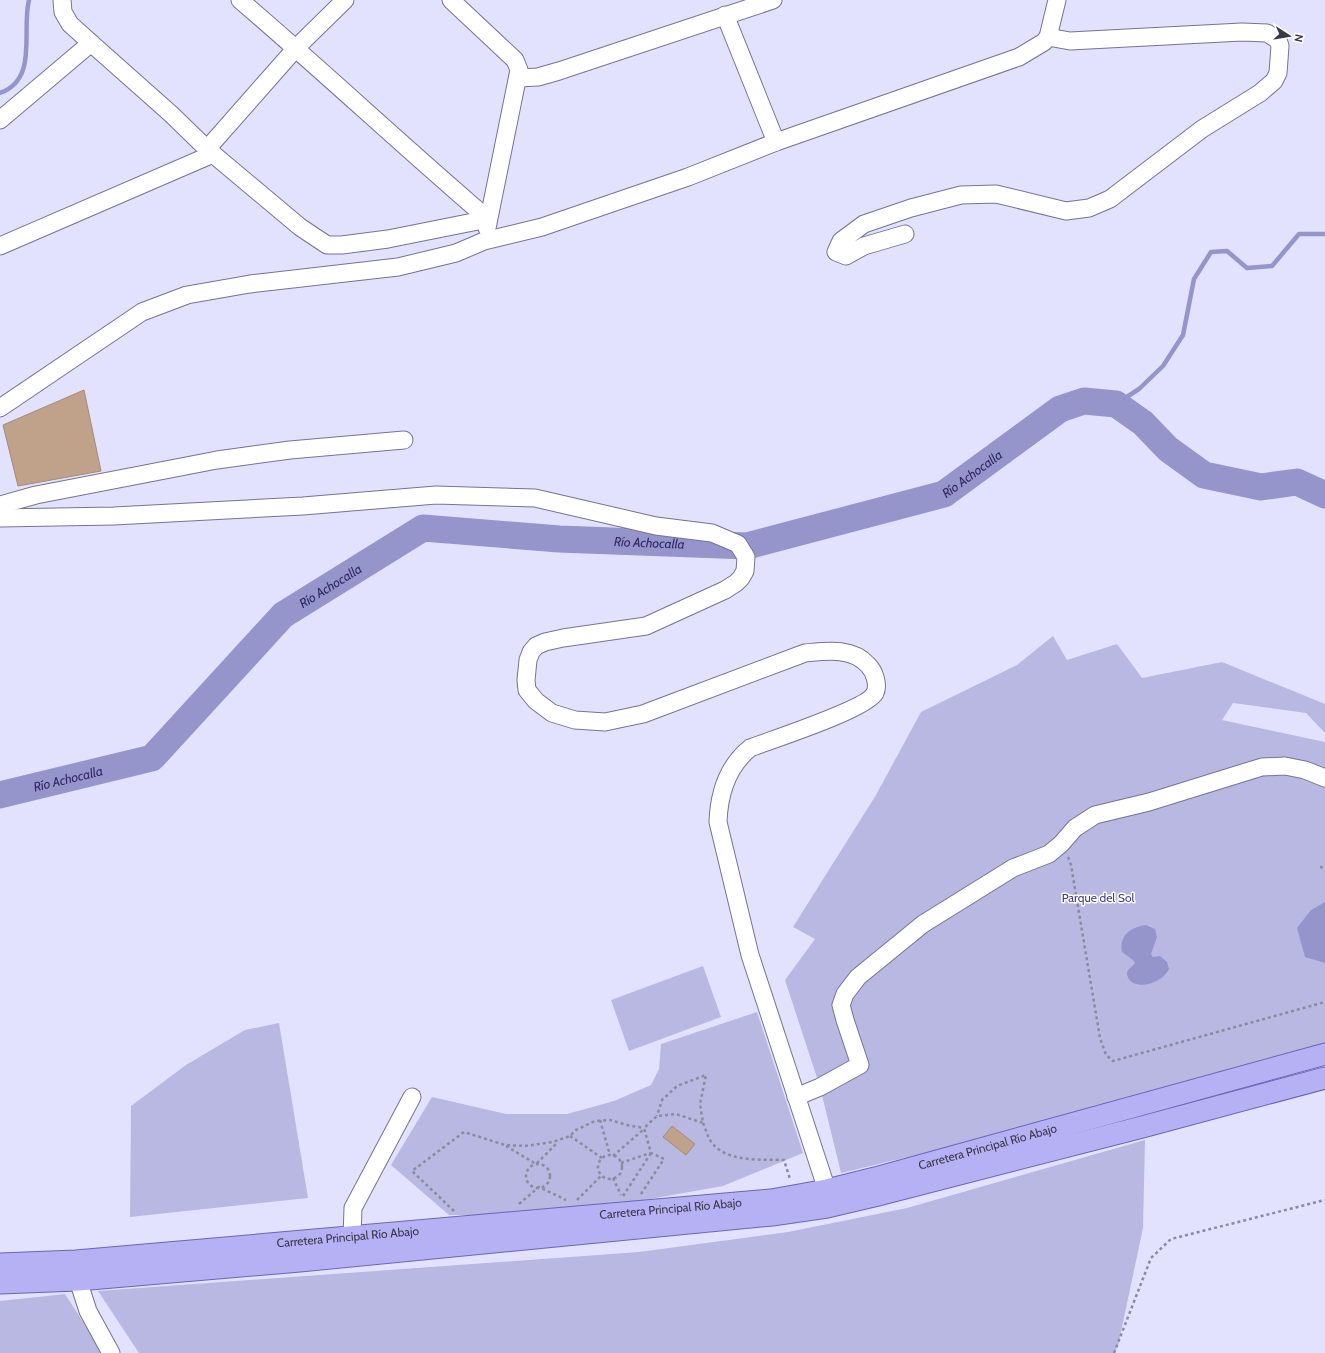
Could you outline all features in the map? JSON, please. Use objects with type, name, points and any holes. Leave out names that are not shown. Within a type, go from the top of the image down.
[{"type":"main road","name":"Carretera Principal Río Abajo","points":[[0,1264],[77,1271],[300,1262],[772,1216],[827,1198],[1325,1054]]},
{"type":"main road","name":"Carretera Principal Río Abajo","points":[[0,1283],[77,1271],[352,1237],[771,1200],[796,1195],[827,1198],[1142,1127],[1325,1078]]},
{"type":"street","points":[[62,0],[64,12],[70,24],[171,114],[210,152],[300,227],[327,245],[342,245],[373,241],[488,219]]},
{"type":"street","points":[[240,0],[296,48],[428,168],[488,219]]},
{"type":"street","points":[[0,246],[210,152],[296,48],[345,0]]},
{"type":"street","points":[[451,0],[515,60],[519,70],[484,241]]},
{"type":"street","points":[[518,78],[538,77],[559,71],[772,0]]},
{"type":"street","points":[[0,408],[142,312],[187,295],[250,284],[398,267],[456,253],[484,241],[542,228],[688,177],[776,142],[1019,57],[1044,42],[1048,37],[1057,0]]},
{"type":"street","points":[[725,15],[776,142]]},
{"type":"street","points":[[905,234],[864,246],[846,256],[836,252],[841,241],[864,224],[911,208],[961,195],[996,194],[1066,211],[1089,208],[1110,199],[1202,129],[1260,93],[1274,81],[1279,64],[1280,46],[1278,40],[1267,33],[1242,32],[1070,41],[1048,37]]},
{"type":"street","points":[[0,120],[91,43]]},
{"type":"street","points":[[0,505],[36,495],[217,460],[290,450],[404,440]]},
{"type":"street","points":[[0,518],[130,515],[303,506],[436,495],[535,498],[656,526],[712,533],[730,539],[738,544],[744,552],[746,563],[741,578],[725,590],[646,626],[563,638],[545,642],[536,646],[531,652],[528,660],[526,680],[527,690],[536,701],[552,713],[575,720],[605,722],[643,714],[805,653],[833,650],[864,660],[872,668],[876,685],[875,693],[869,699],[844,713],[750,748],[740,756],[729,772],[719,805],[718,822],[750,955],[827,1198]]},
{"type":"street","points":[[796,1097],[820,1087],[860,1065],[845,1020],[842,1005],[845,994],[858,977],[923,924],[1014,868],[1049,854],[1061,844],[1075,828],[1095,815],[1149,802],[1262,767],[1285,766],[1305,770],[1325,778]]},
{"type":"street","points":[[352,1237],[353,1208],[412,1097]]},
{"type":"street","points":[[77,1271],[88,1310],[111,1353]]},
{"type":"path","points":[[1061,844],[1071,865],[1100,1038],[1106,1055],[1114,1061],[1325,1002]]},
{"type":"path","points":[[1320,867],[1325,868]]},
{"type":"path","points":[[613,1156],[657,1116],[662,1100],[677,1086],[706,1074],[700,1104],[703,1123],[713,1144],[735,1157],[784,1160],[796,1195]]},
{"type":"path","points":[[657,1116],[676,1114],[703,1123]]},
{"type":"path","points":[[505,1145],[525,1146],[560,1140],[570,1136],[576,1130],[600,1120],[610,1120],[644,1128]]},
{"type":"path","points":[[600,1120],[610,1155]]},
{"type":"path","points":[[622,1198],[651,1153],[644,1128]]},
{"type":"path","points":[[462,1211],[455,1212],[412,1171],[464,1132],[505,1145],[536,1164],[544,1165],[549,1171],[550,1175],[548,1182],[516,1206]]},
{"type":"path","points":[[570,1136],[602,1158]]},
{"type":"path","points":[[560,1140],[528,1172],[527,1179],[532,1185],[573,1203],[580,1202]]},
{"type":"path","points":[[621,1163],[651,1153],[664,1159],[640,1196]]},
{"type":"path","points":[[602,1158],[610,1155],[621,1163]]},
{"type":"path","points":[[602,1158],[599,1169],[602,1175],[613,1178],[619,1174],[621,1163]]},
{"type":"path","points":[[573,1203],[602,1175]]},
{"type":"path","points":[[613,1178],[622,1198]]},
{"type":"path","points":[[615,1198],[628,1197]]},
{"type":"path","points":[[1114,1353],[1151,1258],[1171,1239],[1325,1200]]},
{"type":"green space","name":"Parque del Sol","points":[[1053,636],[1067,660],[1117,644],[1142,678],[1222,662],[1325,704],[1325,733],[1306,713],[1233,703],[1222,720],[1325,742],[1325,1044],[1050,1123],[841,1173],[820,1087],[785,980],[815,939],[793,927],[876,795],[921,712],[1017,665]]},
{"type":"green space","points":[[703,966],[721,1017],[629,1051],[611,1000]]},
{"type":"green space","points":[[757,1012],[803,1153],[723,1186],[633,1202],[515,1215],[449,1215],[391,1165],[432,1097],[506,1114],[567,1114],[614,1101],[651,1085],[659,1069],[661,1044]]},
{"type":"green space","points":[[279,1023],[308,1198],[130,1217],[131,1106],[186,1065],[245,1030]]},
{"type":"green space","points":[[1145,1140],[1143,1228],[1118,1346],[1114,1353],[139,1353],[98,1291],[639,1252],[788,1232],[907,1208]]},
{"type":"green space","points":[[65,1294],[103,1353],[0,1353],[0,1301]]},
{"type":"shaded area","points":[[1325,902],[1325,963],[1305,957],[1297,928],[1311,910]]},
{"type":"shaded area","points":[[1146,925],[1155,929],[1157,937],[1151,954],[1153,957],[1160,956],[1167,962],[1169,969],[1165,975],[1152,983],[1139,985],[1133,983],[1129,979],[1127,972],[1135,963],[1122,952],[1122,941],[1131,930]]},
{"type":"building","points":[[84,390],[101,471],[18,486],[3,425]]},
{"type":"building","points":[[672,1126],[695,1144],[686,1155],[663,1137]]},
{"type":"waterway","points":[[0,93],[12,86],[20,77],[24,66],[29,0]]},
{"type":"waterway","points":[[1116,404],[1139,389],[1163,366],[1183,335],[1194,279],[1211,252],[1227,251],[1247,268],[1272,266],[1299,234],[1325,234]]},
{"type":"waterway","name":"Río Achocalla","points":[[0,795],[152,758],[283,615],[423,528],[559,539],[747,546],[944,494],[1060,409],[1084,401],[1116,404],[1143,423],[1168,449],[1204,475],[1261,487],[1297,482],[1325,495]]}]
